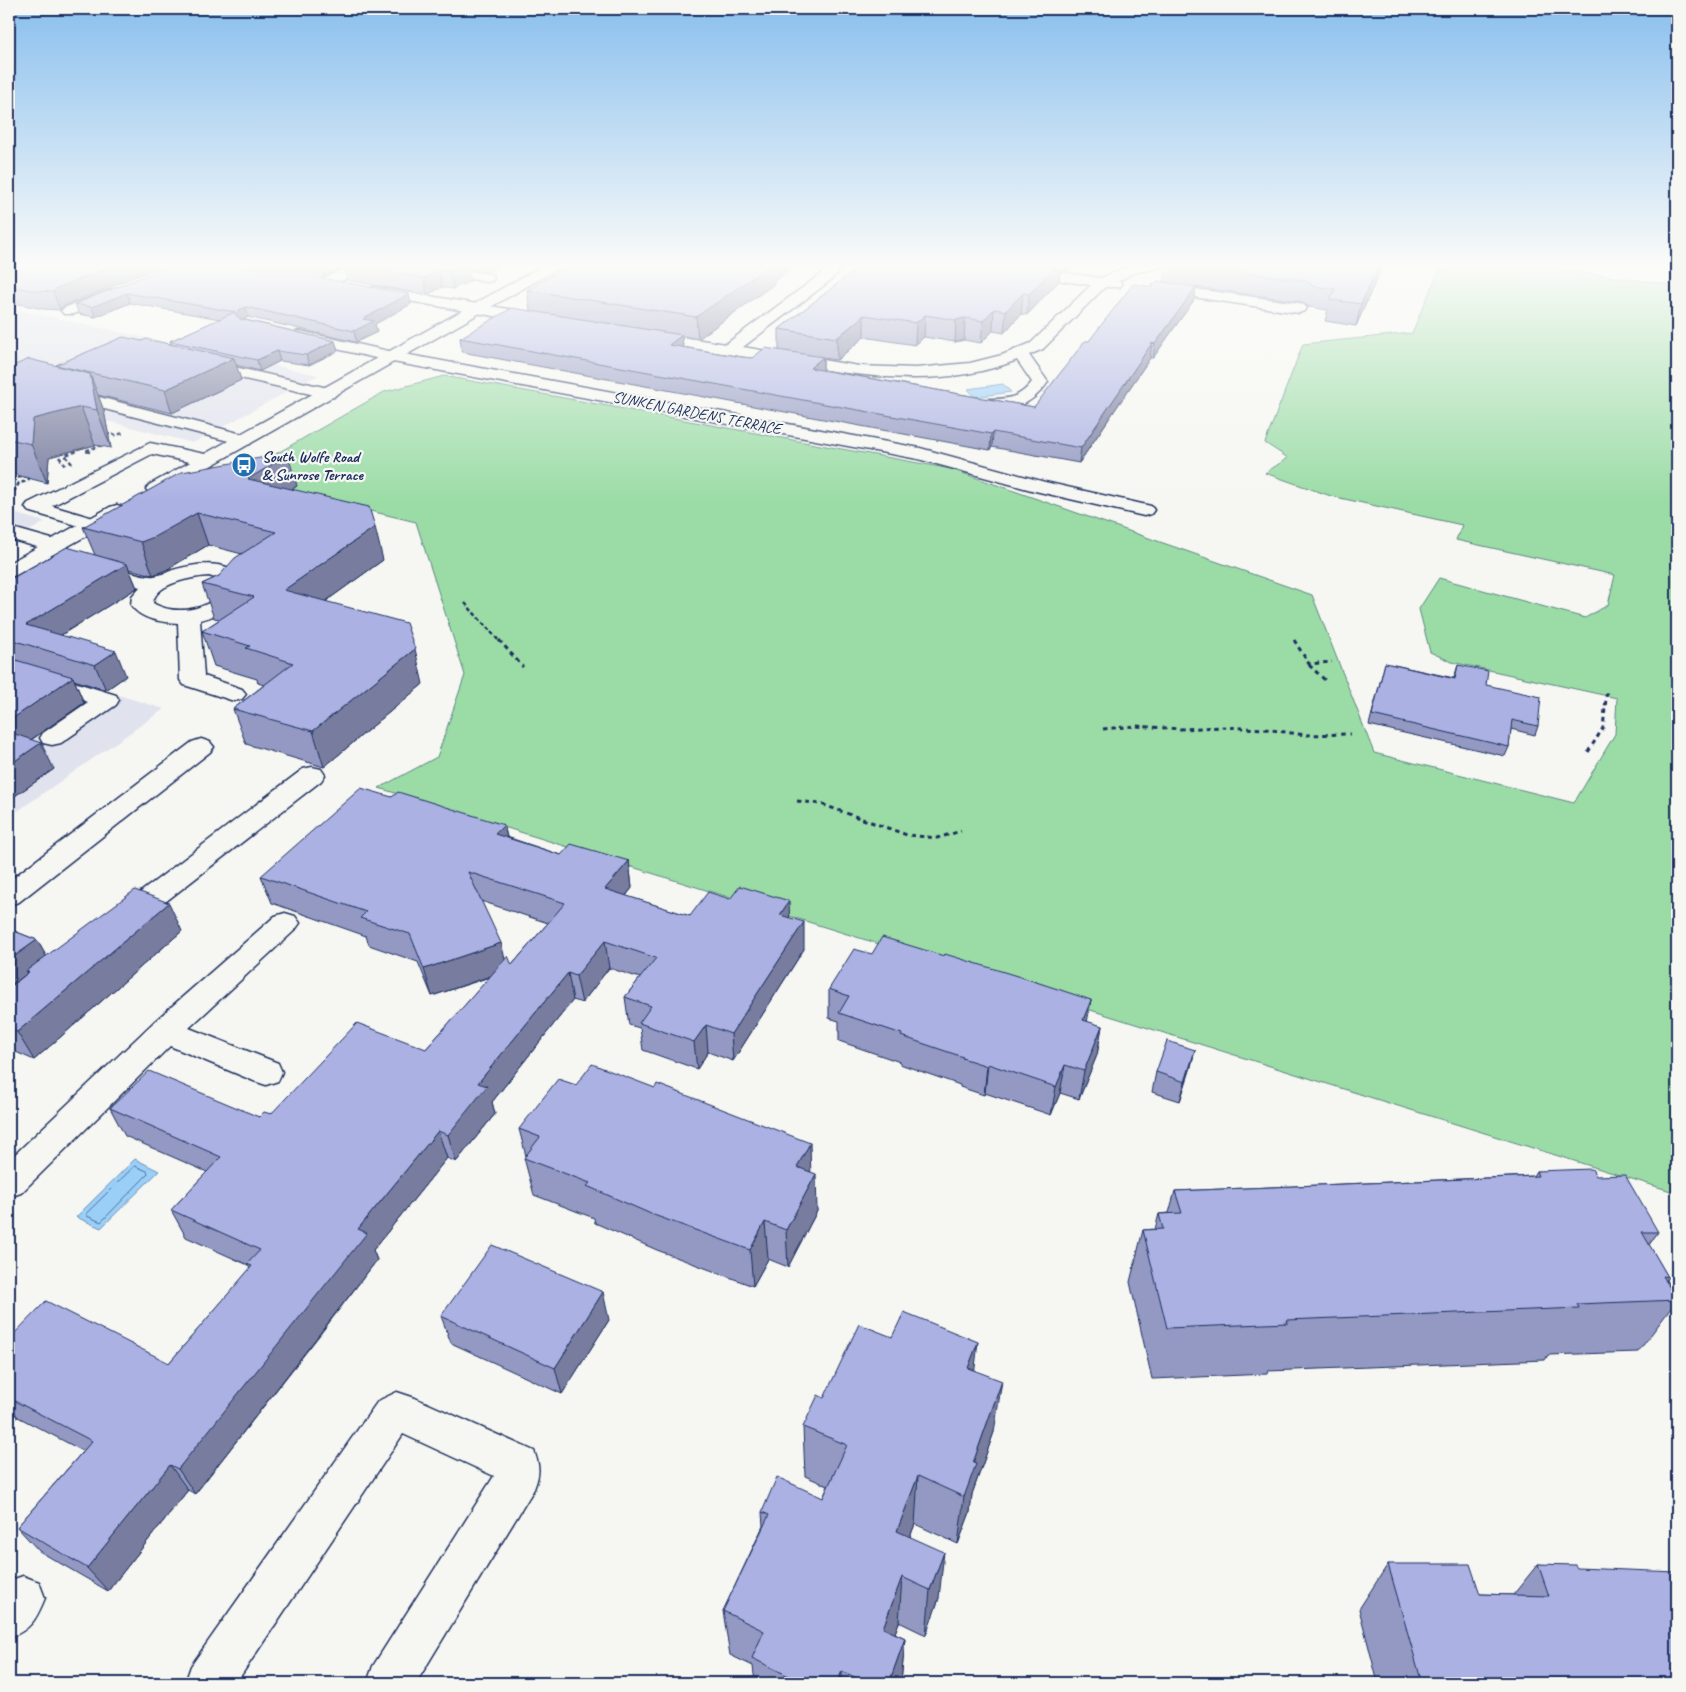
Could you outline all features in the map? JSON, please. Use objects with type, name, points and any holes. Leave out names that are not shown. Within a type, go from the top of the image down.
[{"type":"street","name":"SUNKEN GARDENS TERRACE","points":[[330,343],[392,357],[920,454],[1042,487],[1144,510]]},
{"type":"street","points":[[9,572],[60,555],[93,524],[416,343]]},
{"type":"street","points":[[691,343],[834,367],[927,379],[1020,353],[1040,343]]},
{"type":"street","points":[[730,349],[738,343]]},
{"type":"street","points":[[960,402],[1002,406],[1021,401],[1034,391],[1040,382],[1020,353]]},
{"type":"street","points":[[189,362],[328,393]]},
{"type":"street","points":[[70,376],[52,387],[244,440]]},
{"type":"street","points":[[93,524],[34,507],[150,448],[208,460]]},
{"type":"street","points":[[9,534],[60,555],[155,584]]},
{"type":"street","points":[[205,570],[223,573],[232,577],[237,583],[236,590],[230,599],[206,612],[189,616],[160,616],[148,611],[142,605],[143,596],[155,584],[173,576],[205,570]]},
{"type":"street","points":[[189,616],[192,680],[234,694]]},
{"type":"street","points":[[9,669],[107,700],[52,738]]},
{"type":"street","points":[[9,896],[201,747]]},
{"type":"street","points":[[106,933],[312,775]]},
{"type":"street","points":[[9,1182],[165,1031],[285,923]]},
{"type":"street","points":[[165,1031],[266,1072]]},
{"type":"street","points":[[208,1683],[392,1415],[401,1412],[519,1466],[520,1474],[390,1683]]},
{"type":"path","points":[[102,433],[128,434]]},
{"type":"path","points":[[70,451],[76,446],[77,452],[65,455],[72,463]]},
{"type":"path","points":[[84,456],[90,452],[95,453]]},
{"type":"path","points":[[59,457],[65,465],[78,460]]},
{"type":"path","points":[[13,480],[13,478],[30,476],[28,482]]},
{"type":"path","points":[[9,495],[12,495],[19,483],[37,480]]},
{"type":"path","points":[[465,603],[523,667]]},
{"type":"path","points":[[1294,640],[1309,664],[1327,682]]},
{"type":"path","points":[[1309,664],[1332,662]]},
{"type":"path","points":[[1588,752],[1603,728],[1607,689]]},
{"type":"path","points":[[1103,729],[1134,726],[1181,730],[1221,727],[1266,729],[1305,735],[1350,734]]},
{"type":"path","points":[[796,801],[821,804],[907,835],[937,838],[961,831]]},
{"type":"shaded area","points":[[9,343],[170,343],[318,375],[193,443],[9,396]]},
{"type":"shaded area","points":[[9,512],[45,522],[9,542]]},
{"type":"shaded area","points":[[9,661],[164,709],[9,817]]},
{"type":"green space","points":[[1674,343],[1674,470],[1677,471],[1677,1193],[379,788],[437,757],[465,675],[416,522],[234,478],[384,392],[444,376],[951,469],[1312,595],[1374,753],[1574,803],[1615,734],[1617,698],[1452,662],[1430,652],[1419,609],[1439,578],[1585,618],[1608,605],[1615,575],[1456,540],[1462,525],[1331,496],[1265,473],[1288,458],[1265,443],[1303,344]]},
{"type":"water","points":[[1003,384],[1011,392],[975,397],[968,389]]},
{"type":"water","points":[[135,1159],[159,1171],[101,1228],[76,1217]]},
{"type":"building","points":[[109,343],[164,343],[234,358],[165,390],[56,365]]},
{"type":"building","points":[[179,343],[331,343],[306,355],[277,351],[257,360]]},
{"type":"building","points":[[487,343],[672,343],[669,345],[752,358],[765,348],[823,357],[810,368],[1034,407],[1083,343],[1156,343],[1152,343],[1081,448],[993,432],[991,434]]},
{"type":"building","points":[[29,359],[90,374],[97,410],[81,407],[33,419],[31,444],[9,439],[9,365],[13,366]]},
{"type":"building","points":[[288,453],[288,455],[248,479],[369,507],[375,527],[284,590],[406,623],[415,649],[313,731],[233,709],[293,663],[246,648],[250,646],[202,631],[254,597],[202,584],[219,576],[235,558],[276,532],[197,513],[154,537],[141,542],[83,527],[182,472]]},
{"type":"building","points":[[67,547],[127,564],[26,625],[116,651],[95,665],[9,639],[9,580]]},
{"type":"building","points":[[9,658],[73,677],[9,721]]},
{"type":"building","points":[[1385,663],[1455,679],[1458,665],[1488,671],[1486,685],[1541,697],[1538,726],[1512,720],[1509,747],[1372,715]]},
{"type":"building","points":[[9,732],[41,743],[9,765]]},
{"type":"building","points":[[361,788],[392,797],[398,792],[504,825],[495,834],[561,855],[571,844],[629,861],[605,889],[690,916],[708,892],[730,899],[740,886],[789,901],[780,915],[804,922],[731,1034],[706,1025],[694,1042],[639,1023],[651,1006],[625,997],[656,958],[605,941],[576,976],[568,973],[478,1083],[487,1086],[448,1135],[438,1131],[358,1229],[367,1233],[178,1469],[170,1465],[87,1568],[17,1527],[92,1441],[9,1398],[9,1339],[46,1301],[169,1363],[252,1266],[247,1264],[260,1250],[171,1210],[221,1157],[110,1108],[149,1071],[259,1117],[264,1112],[271,1114],[357,1023],[426,1049],[508,956],[512,965],[565,903],[468,872],[501,943],[424,969],[410,934],[360,918],[366,912],[261,876]]},
{"type":"building","points":[[135,890],[169,903],[17,1032],[9,1028],[9,988],[29,972],[26,971]]},
{"type":"building","points":[[9,929],[37,940],[9,960]]},
{"type":"building","points":[[882,937],[944,956],[945,954],[1091,1000],[1083,1020],[1102,1026],[1084,1071],[1065,1065],[1056,1087],[988,1064],[987,1066],[962,1058],[901,1036],[902,1034],[839,1013],[849,996],[829,989],[854,949],[872,954]]},
{"type":"building","points":[[1167,1041],[1195,1050],[1185,1082],[1156,1072]]},
{"type":"building","points":[[592,1064],[655,1088],[657,1084],[810,1143],[797,1167],[816,1174],[786,1230],[765,1222],[750,1250],[651,1214],[587,1186],[590,1183],[524,1158],[540,1137],[519,1129],[558,1079],[576,1085]]},
{"type":"building","points":[[1592,1169],[1596,1176],[1625,1175],[1658,1232],[1642,1232],[1668,1277],[1663,1276],[1677,1300],[1577,1304],[1579,1308],[1287,1320],[1288,1323],[1167,1328],[1143,1230],[1163,1229],[1159,1214],[1182,1213],[1175,1191],[1538,1176],[1536,1171]]},
{"type":"building","points":[[492,1245],[603,1292],[555,1368],[441,1316]]},
{"type":"building","points":[[904,1312],[978,1342],[968,1368],[1002,1381],[973,1463],[976,1464],[964,1497],[918,1476],[897,1531],[944,1552],[930,1590],[902,1577],[883,1628],[905,1638],[889,1683],[867,1683],[842,1671],[837,1683],[803,1683],[752,1658],[764,1631],[723,1611],[769,1515],[762,1512],[777,1477],[823,1498],[847,1445],[803,1427],[818,1395],[824,1398],[859,1324],[892,1337]]},
{"type":"building","points":[[1388,1564],[1470,1564],[1480,1594],[1549,1596],[1538,1564],[1575,1565],[1577,1568],[1677,1572],[1677,1683],[1422,1683]]},
{"type":"place","name":"South Wolfe Road & Sunrose Terrace","points":[[244,465]]}]
